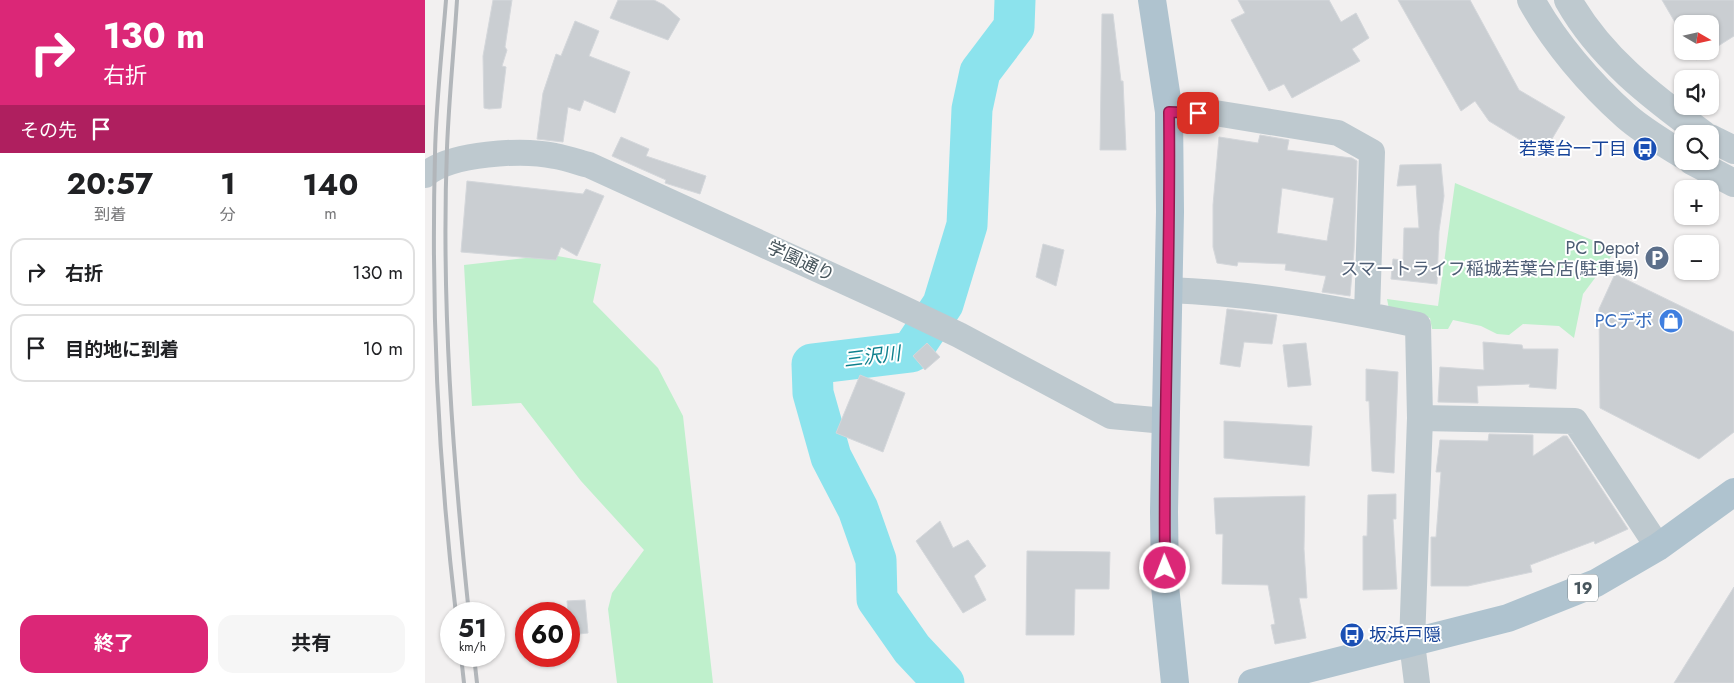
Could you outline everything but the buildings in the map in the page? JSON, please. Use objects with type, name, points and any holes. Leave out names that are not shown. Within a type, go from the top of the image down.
[{"type":"main road","points":[[1152,0],[1169,112],[1170,212],[1165,421],[1165,586],[1175,683]]},
{"type":"main road","name":"19","points":[[1252,683],[1508,618],[1596,583],[1658,546],[1734,492]]},
{"type":"street","points":[[1531,0],[1565,50],[1604,94],[1627,117],[1674,149]]},
{"type":"street","points":[[1568,0],[1577,16],[1608,57],[1661,103],[1691,125]]},
{"type":"street","points":[[1169,112],[1215,113],[1338,133],[1372,152],[1367,314]]},
{"type":"street","points":[[1719,142],[1734,150]]},
{"type":"street","name":"学園通り","points":[[425,175],[462,158],[517,152],[554,155],[589,165],[959,335],[1111,416],[1165,421]]},
{"type":"street","points":[[1709,170],[1734,183]]},
{"type":"street","points":[[1168,290],[1220,292],[1367,314],[1418,325],[1420,418],[1412,643],[1417,683]]},
{"type":"street","points":[[1420,418],[1575,421],[1658,546]]},
{"type":"green space","points":[[1455,183],[1616,250],[1583,294],[1574,338],[1559,326],[1523,324],[1509,335],[1497,334],[1481,326],[1453,320],[1448,329],[1432,329],[1430,318],[1389,309],[1387,299],[1438,306]]},
{"type":"green space","points":[[552,255],[601,264],[593,302],[658,368],[683,416],[713,683],[617,683],[608,609],[612,593],[644,550],[581,481],[521,403],[472,406],[464,265]]},
{"type":"waterway","name":"三沢川","points":[[944,683],[912,649],[877,599],[876,560],[858,509],[831,457],[813,393],[812,364],[911,352],[943,304],[967,225],[972,109],[980,72],[1014,27],[1015,0]]},
{"type":"railway","points":[[446,0],[436,135],[434,269],[440,442],[455,602]]},
{"type":"railway","points":[[457,0],[447,148],[447,323],[453,440],[468,602]]},
{"type":"railway","points":[[462,667],[464,683]]},
{"type":"railway","points":[[475,667],[477,683]]},
{"type":"place","name":"若葉台一丁目","points":[[1645,149]]},
{"type":"place","name":"PC Depot スマートライフ稲城若葉台店(駐車場)","points":[[1657,258]]},
{"type":"place","name":"PCデポ","points":[[1671,321]]},
{"type":"place","name":"坂浜戸隠","points":[[1352,635]]},
{"type":"route","points":[[1165,568],[1164,512],[1170,212],[1169,112],[1198,113]]}]
